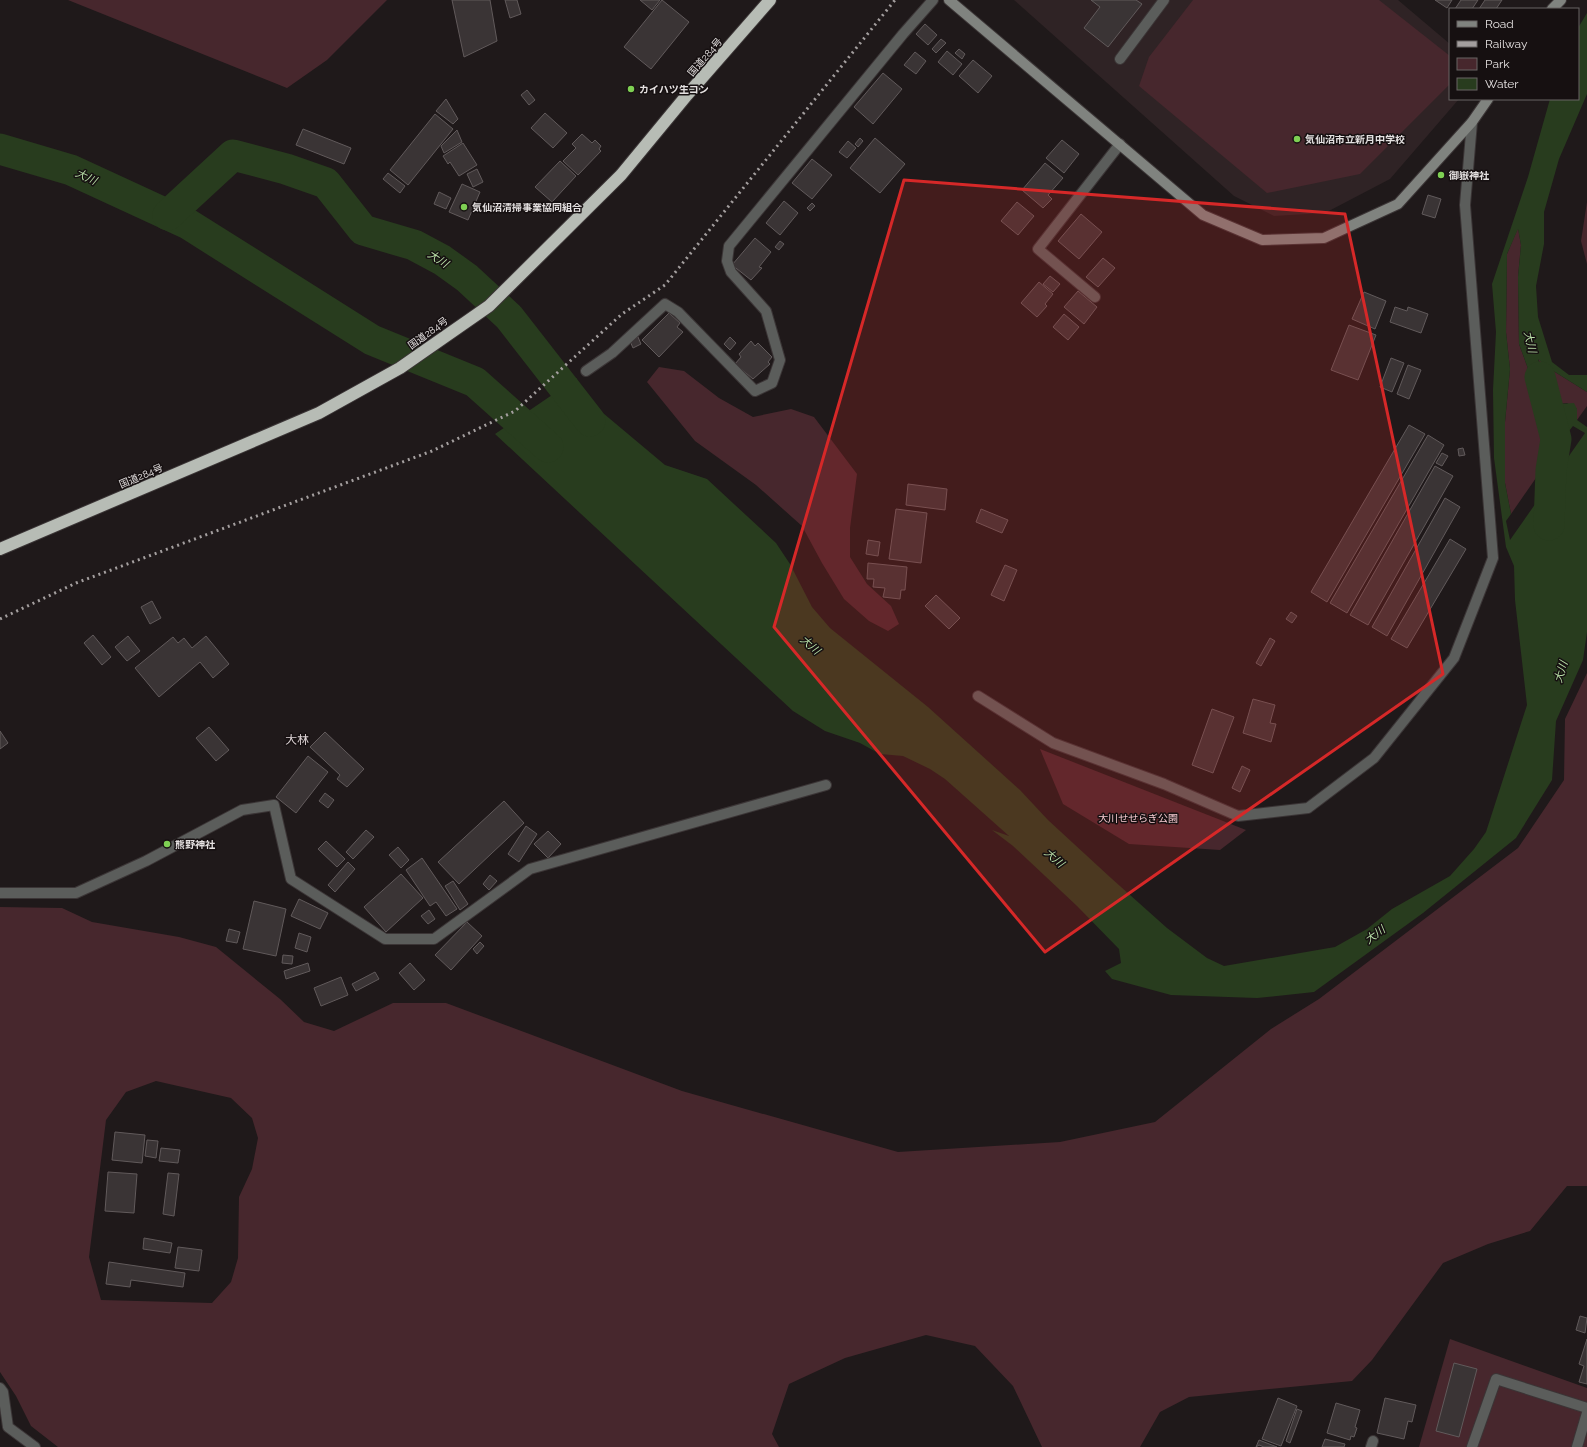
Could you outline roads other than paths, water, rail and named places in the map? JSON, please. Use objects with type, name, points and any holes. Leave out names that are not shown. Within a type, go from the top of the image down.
[{"type":"highway","name":"国道284号","points":[[0,548],[319,413],[400,368],[489,306],[622,175],[687,95],[770,0]]},
{"type":"street","points":[[586,371],[612,353],[665,304],[678,312],[755,391],[772,383],[780,360],[766,311],[731,272],[727,261],[729,246],[903,34],[933,0]]},
{"type":"street","points":[[949,0],[1204,215],[1262,240],[1324,238],[1398,204],[1472,122],[1487,100]]},
{"type":"street","points":[[1120,59],[1164,0]]},
{"type":"street","points":[[1553,8],[1561,0]]},
{"type":"street","points":[[978,696],[1053,743],[1164,784],[1238,816],[1308,808],[1374,758],[1454,658],[1493,558],[1465,206],[1472,122]]},
{"type":"street","points":[[1096,297],[1038,249],[1120,144]]},
{"type":"street","points":[[0,893],[76,893],[146,861],[242,810],[274,805],[291,879],[385,939],[434,939],[530,870],[826,785]]},
{"type":"street","points":[[1472,1447],[1496,1379],[1587,1408]]},
{"type":"street","points":[[0,1388],[3,1392],[8,1427],[35,1447]]},
{"type":"street","points":[[1577,1447],[1587,1413]]},
{"type":"water","points":[[1587,13],[1587,94],[1559,159],[1544,212],[1544,244],[1536,286],[1538,317],[1552,362],[1569,375],[1587,375],[1587,392],[1547,367],[1538,359],[1559,404],[1574,403],[1577,409],[1577,420],[1587,427],[1587,632],[1583,660],[1556,721],[1552,780],[1516,838],[1423,913],[1314,992],[1257,998],[1171,995],[1112,979],[1105,971],[1121,963],[1119,949],[1077,906],[1013,846],[992,830],[1009,836],[945,779],[930,769],[903,756],[880,754],[860,743],[825,731],[793,711],[495,434],[577,378],[578,389],[597,408],[665,465],[707,479],[776,543],[790,564],[812,607],[830,628],[928,707],[1020,790],[1048,820],[1167,928],[1207,958],[1224,966],[1335,947],[1367,929],[1392,909],[1450,876],[1474,849],[1486,832],[1527,705],[1515,600],[1514,566],[1506,547],[1494,458],[1493,390],[1496,332],[1492,284],[1528,177],[1550,100],[1579,100],[1579,26]],"holes":[[[1518,229],[1521,245],[1518,277],[1519,344],[1541,404],[1565,436],[1573,426],[1585,433],[1510,540],[1506,521],[1511,514],[1505,483],[1505,422],[1510,369],[1506,332],[1507,254]]]},
{"type":"waterway","name":"大川","points":[[0,149],[71,170],[188,224],[372,340],[475,382],[548,447]]},
{"type":"waterway","name":"大川","points":[[168,215],[233,155],[286,169],[326,183],[363,230],[414,245],[442,260],[467,278],[509,317],[590,421]]},
{"type":"waterway","name":"大川","points":[[1540,377],[1556,439],[1551,470],[1549,525]]},
{"type":"railway","points":[[0,619],[76,583],[432,451],[515,411],[622,314],[665,285],[895,0]]},
{"type":"place","name":"カイハツ生コン","points":[[631,89]]},
{"type":"place","name":"気仙沼市立新月中学校","points":[[1297,139]]},
{"type":"place","name":"御嶽神社","points":[[1441,175]]},
{"type":"place","name":"気仙沼清掃事業協同組合","points":[[464,207]]},
{"type":"place","name":"熊野神社","points":[[167,844]]},
{"type":"district","name":"大林","points":[[297,740]]},
{"type":"park label","name":"大川せせらぎ公園","points":[[1138,818]]}]
